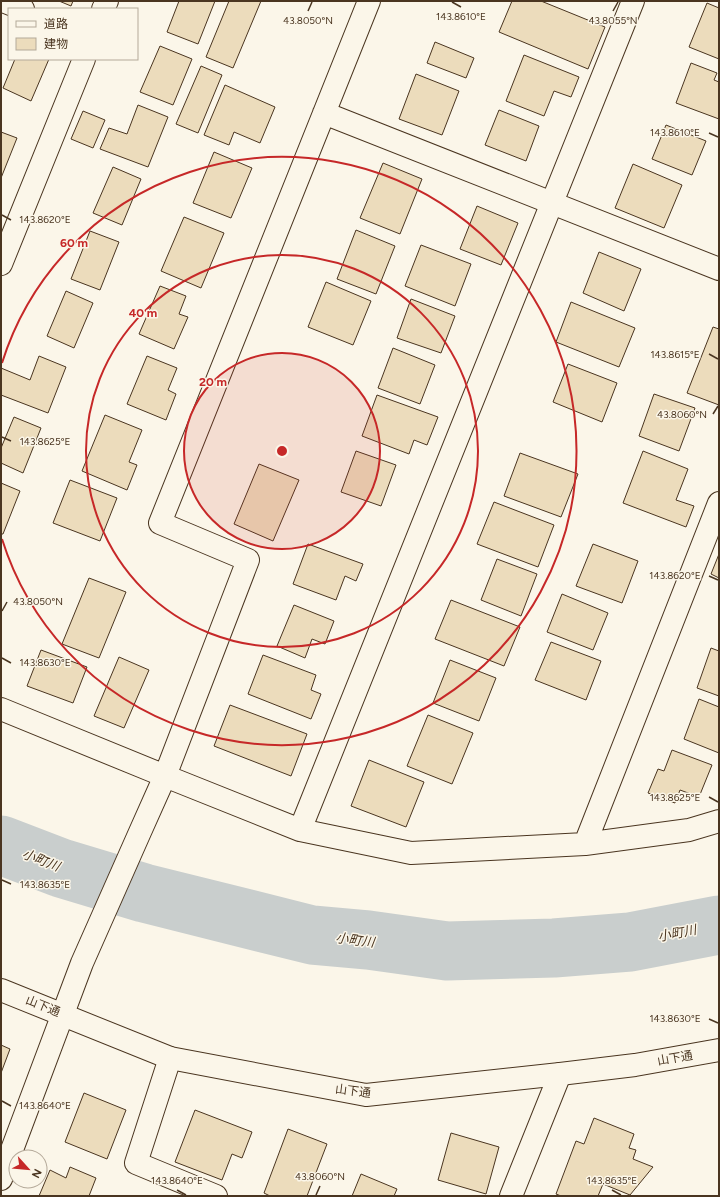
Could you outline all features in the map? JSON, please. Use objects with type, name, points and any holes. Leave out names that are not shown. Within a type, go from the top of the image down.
[{"type":"street","points":[[3,1],[20,8]]},
{"type":"street","points":[[1,1179],[82,963],[165,776],[248,560],[160,523],[369,1]]},
{"type":"street","points":[[300,830],[633,1]]},
{"type":"street","points":[[1,264],[6,235],[84,60]]},
{"type":"street","points":[[324,113],[719,269]]},
{"type":"street","points":[[585,844],[719,503]]},
{"type":"street","points":[[1,709],[300,830],[411,853],[585,844],[689,830],[719,821]]},
{"type":"street","name":"山下通","points":[[1,990],[170,1058],[366,1095],[635,1065],[719,1050]]},
{"type":"street","points":[[170,1058],[136,1163],[216,1196]]},
{"type":"street","points":[[511,1196],[560,1074]]},
{"type":"building","points":[[59,1],[73,1],[71,6]]},
{"type":"building","points":[[179,1],[215,1],[198,44],[167,32]]},
{"type":"building","points":[[229,1],[261,1],[233,68],[206,57]]},
{"type":"building","points":[[512,1],[541,1],[605,27],[588,69],[499,32]]},
{"type":"building","points":[[707,3],[719,8],[719,59],[689,47]]},
{"type":"building","points":[[435,42],[474,58],[466,78],[427,63]]},
{"type":"building","points":[[160,46],[192,59],[173,105],[140,92]]},
{"type":"building","points":[[524,55],[579,77],[571,97],[554,91],[544,116],[506,101]]},
{"type":"building","points":[[15,60],[49,60],[31,101],[3,88]]},
{"type":"building","points":[[691,63],[717,73],[714,80],[719,82],[719,119],[676,103]]},
{"type":"building","points":[[201,66],[222,75],[198,133],[176,124]]},
{"type":"building","points":[[416,74],[459,91],[442,135],[399,119]]},
{"type":"building","points":[[225,85],[275,107],[260,143],[234,132],[229,145],[204,135]]},
{"type":"building","points":[[138,105],[168,117],[148,167],[100,149],[109,128],[127,134]]},
{"type":"building","points":[[499,110],[539,126],[526,161],[485,145]]},
{"type":"building","points":[[83,111],[105,120],[93,148],[71,139]]},
{"type":"building","points":[[666,125],[706,141],[692,175],[652,159]]},
{"type":"building","points":[[1,132],[17,138],[1,178]]},
{"type":"building","points":[[214,152],[252,168],[231,218],[193,203]]},
{"type":"building","points":[[383,163],[422,179],[400,234],[360,218]]},
{"type":"building","points":[[633,164],[682,185],[664,228],[615,208]]},
{"type":"building","points":[[113,167],[141,179],[122,225],[93,213]]},
{"type":"building","points":[[477,206],[518,223],[501,265],[460,249]]},
{"type":"building","points":[[184,217],[224,233],[201,288],[161,271]]},
{"type":"building","points":[[356,230],[395,246],[376,294],[337,279]]},
{"type":"building","points":[[90,231],[119,242],[100,290],[71,279]]},
{"type":"building","points":[[421,245],[471,264],[455,306],[405,286]]},
{"type":"building","points":[[599,252],[641,269],[624,311],[583,293]]},
{"type":"building","points":[[326,282],[371,301],[353,345],[308,327]]},
{"type":"building","points":[[160,286],[186,296],[179,314],[188,317],[174,349],[139,334]]},
{"type":"building","points":[[66,291],[93,303],[74,348],[47,336]]},
{"type":"building","points":[[411,299],[455,316],[441,353],[397,338]]},
{"type":"building","points":[[571,302],[635,328],[619,367],[556,342]]},
{"type":"building","points":[[713,327],[719,329],[719,405],[687,393]]},
{"type":"building","points":[[393,348],[435,365],[420,404],[378,388]]},
{"type":"building","points":[[39,356],[66,367],[48,413],[1,395],[1,368],[30,380]]},
{"type":"building","points":[[147,356],[177,368],[168,390],[176,394],[166,420],[127,404]]},
{"type":"building","points":[[568,364],[617,383],[602,422],[553,402]]},
{"type":"building","points":[[654,394],[695,408],[679,451],[639,436]]},
{"type":"building","points":[[377,395],[438,417],[427,445],[414,440],[409,454],[362,436]]},
{"type":"building","points":[[105,415],[142,430],[129,462],[137,465],[127,490],[82,471]]},
{"type":"building","points":[[14,417],[41,428],[23,473],[1,463],[1,448]]},
{"type":"building","points":[[356,451],[396,465],[381,506],[341,492]]},
{"type":"building","points":[[643,451],[688,469],[676,500],[694,506],[686,527],[623,503]]},
{"type":"building","points":[[520,453],[578,474],[561,517],[504,496]]},
{"type":"building","points":[[259,464],[299,480],[273,541],[234,524]]},
{"type":"building","points":[[70,480],[117,498],[100,541],[53,523]]},
{"type":"building","points":[[1,483],[20,491],[3,534],[1,534]]},
{"type":"building","points":[[494,502],[554,525],[538,567],[477,544]]},
{"type":"building","points":[[308,544],[363,564],[356,581],[345,576],[336,600],[293,584]]},
{"type":"building","points":[[593,544],[638,561],[622,603],[576,586]]},
{"type":"building","points":[[719,554],[719,578],[711,574]]},
{"type":"building","points":[[497,559],[537,574],[521,616],[481,600]]},
{"type":"building","points":[[89,578],[126,592],[99,658],[62,644]]},
{"type":"building","points":[[562,594],[608,613],[593,650],[547,632]]},
{"type":"building","points":[[451,600],[520,627],[504,666],[435,639]]},
{"type":"building","points":[[294,605],[334,621],[325,644],[312,639],[305,658],[277,646]]},
{"type":"building","points":[[551,642],[601,661],[586,700],[535,680]]},
{"type":"building","points":[[711,648],[719,651],[719,696],[697,688]]},
{"type":"building","points":[[41,650],[87,667],[73,703],[27,686]]},
{"type":"building","points":[[263,655],[316,675],[311,690],[321,694],[311,719],[248,694]]},
{"type":"building","points":[[119,657],[149,670],[124,728],[94,716]]},
{"type":"building","points":[[450,660],[496,678],[479,721],[433,703]]},
{"type":"building","points":[[699,699],[719,707],[719,753],[684,739]]},
{"type":"building","points":[[230,705],[307,734],[291,776],[214,746]]},
{"type":"building","points":[[428,715],[473,733],[452,784],[407,766]]},
{"type":"building","points":[[672,750],[712,765],[699,797],[680,790],[675,803],[648,793],[658,769],[664,771]]},
{"type":"building","points":[[369,760],[424,782],[406,827],[351,806]]},
{"type":"building","points":[[1,1045],[10,1049],[1,1073]]},
{"type":"building","points":[[84,1093],[126,1110],[107,1159],[65,1142]]},
{"type":"building","points":[[195,1110],[252,1132],[242,1158],[232,1154],[222,1180],[175,1162]]},
{"type":"building","points":[[594,1118],[634,1134],[629,1148],[636,1150],[633,1159],[653,1167],[630,1195],[603,1184],[598,1196],[561,1196],[556,1194],[576,1141],[584,1144]]},
{"type":"building","points":[[288,1129],[327,1144],[307,1196],[270,1196],[264,1193]]},
{"type":"building","points":[[451,1133],[499,1147],[486,1194],[438,1180]]},
{"type":"building","points":[[70,1167],[96,1178],[89,1196],[39,1196],[42,1189],[48,1189],[48,1175],[50,1170],[66,1178]]},
{"type":"building","points":[[361,1174],[397,1189],[394,1196],[352,1196]]},
{"type":"waterway","name":"小町川","points":[[1,845],[61,868],[144,893],[312,935],[368,940],[447,951],[554,948],[630,942],[719,925]]}]
